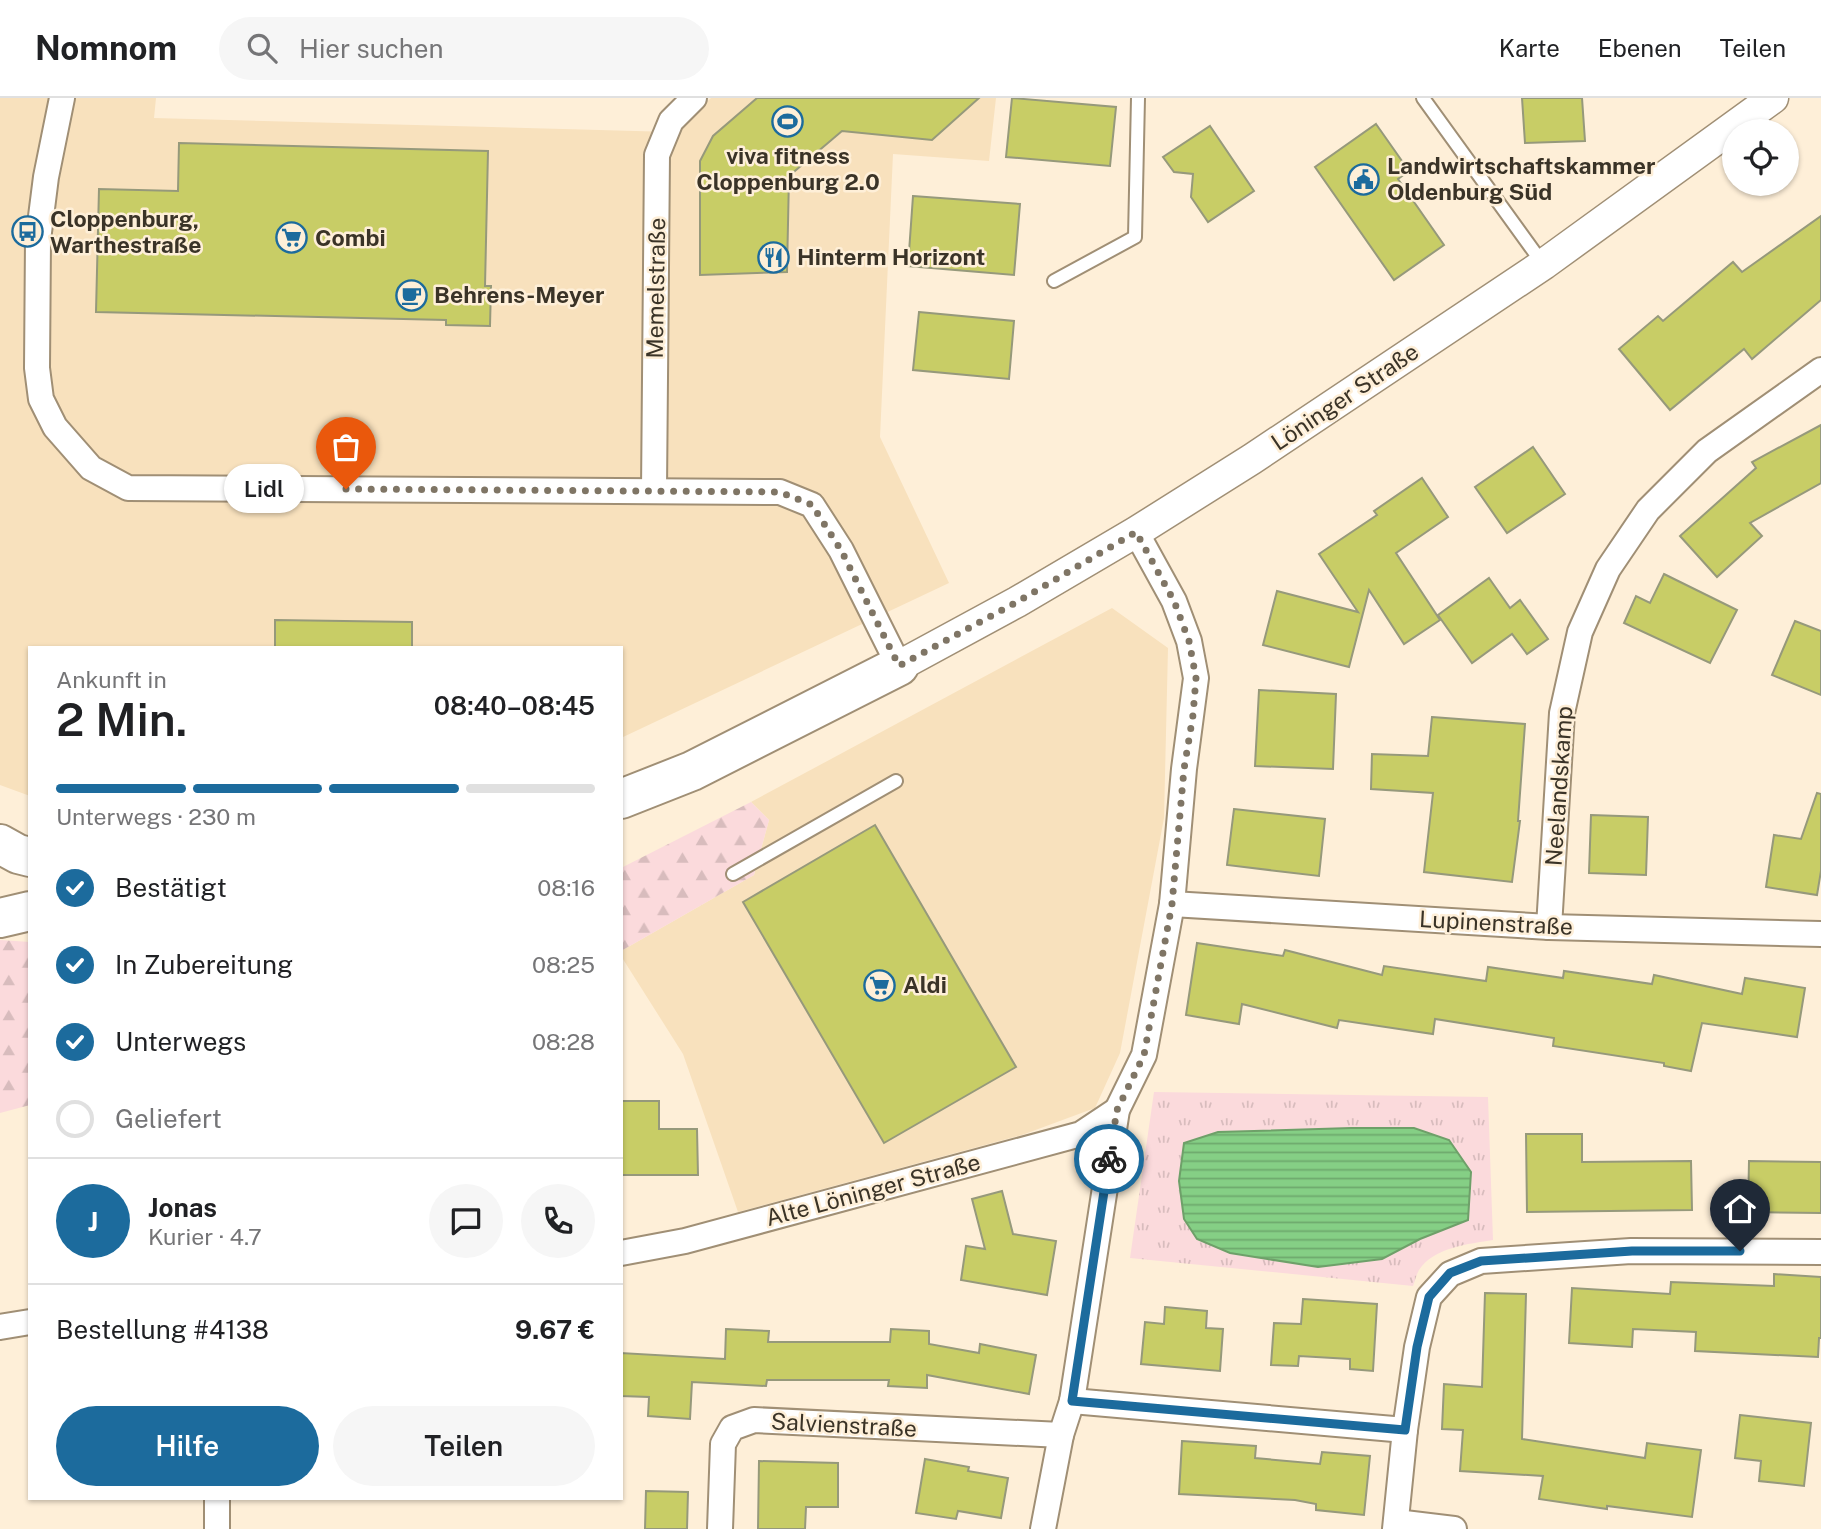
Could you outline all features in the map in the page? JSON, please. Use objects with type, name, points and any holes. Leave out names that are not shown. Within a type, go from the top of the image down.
[{"type":"highway","points":[[623,798],[692,771],[899,666]]},
{"type":"highway","points":[[0,844],[28,856]]},
{"type":"highway","points":[[0,905],[28,911]]},
{"type":"highway","points":[[0,918],[28,911]]},
{"type":"street","points":[[62,98],[46,177],[38,240],[37,368],[41,399],[55,427],[91,468],[128,488],[780,492],[812,505],[841,550],[899,666]]},
{"type":"street","name":"Memelstraße","points":[[653,490],[657,155],[671,121],[694,98]]},
{"type":"street","name":"Löninger Straße","points":[[899,666],[1017,602],[1252,459],[1544,264],[1773,98]]},
{"type":"street","name":"Neelandskamp","points":[[1549,927],[1562,713],[1580,632],[1608,569],[1648,510],[1707,451],[1821,370]]},
{"type":"street","points":[[1043,1529],[1061,1435],[1072,1401],[1117,1110],[1144,1055],[1172,904],[1184,769],[1193,715],[1196,678],[1189,641],[1174,601],[1136,532]]},
{"type":"street","name":"Lupinenstraße","points":[[1172,904],[1549,927],[1821,934]]},
{"type":"street","name":"Alte Löninger Straße","points":[[623,1254],[685,1241],[1081,1134],[1117,1110]]},
{"type":"street","points":[[1454,1529],[1395,1525],[1417,1347],[1429,1297],[1450,1273],[1481,1261],[1632,1251],[1821,1252]]},
{"type":"street","points":[[0,1327],[28,1322]]},
{"type":"street","points":[[1072,1401],[1405,1430]]},
{"type":"street","name":"Salvienstraße","points":[[720,1529],[723,1444],[733,1428],[754,1420],[1061,1435]]},
{"type":"street","points":[[217,1500],[217,1529]]},
{"type":"lane","points":[[1054,281],[1135,237],[1138,98]]},
{"type":"lane","points":[[1423,98],[1544,264]]},
{"type":"lane","points":[[733,874],[896,781]]},
{"type":"shaded area","points":[[0,98],[156,98],[154,118],[672,132],[711,98],[996,98],[989,161],[893,154],[880,437],[949,583],[623,737],[623,646],[28,646],[28,795],[0,785]]},
{"type":"shaded area","points":[[1112,608],[1168,648],[1164,818],[1120,1053],[1095,1108],[1022,1135],[738,1212],[683,1054],[623,959],[623,950],[754,875],[769,820],[751,802]]},
{"type":"shaded area","points":[[1414,1128],[1449,1140],[1471,1172],[1468,1220],[1420,1239],[1382,1259],[1318,1267],[1230,1253],[1197,1239],[1184,1219],[1179,1181],[1184,1143],[1218,1132]]},
{"type":"green space","points":[[751,802],[769,820],[754,875],[623,950],[623,867]]},
{"type":"green space","points":[[0,940],[28,942],[28,1106],[0,1113]]},
{"type":"green space","points":[[1154,1092],[1488,1097],[1493,1240],[1453,1248],[1434,1256],[1419,1270],[1413,1286],[1130,1258]],"holes":[[[1414,1128],[1420,1239],[1382,1259],[1318,1267],[1231,1253],[1197,1239],[1184,1143],[1218,1132]]]},
{"type":"building","points":[[757,98],[979,98],[932,140],[842,131],[789,176],[787,272],[700,275],[700,161],[713,136]]},
{"type":"building","points":[[1012,98],[1116,107],[1110,166],[1006,157]]},
{"type":"building","points":[[1522,98],[1582,98],[1585,141],[1525,143]]},
{"type":"building","points":[[1376,124],[1409,171],[1398,179],[1444,245],[1394,280],[1315,167]]},
{"type":"building","points":[[1210,126],[1254,191],[1208,222],[1191,197],[1193,174],[1174,172],[1163,157]]},
{"type":"building","name":"Combi","points":[[179,143],[488,151],[485,286],[491,286],[490,326],[446,325],[446,320],[96,312],[99,189],[178,191]]},
{"type":"building","points":[[913,196],[1020,204],[1014,275],[908,266]]},
{"type":"building","points":[[1821,216],[1821,300],[1752,359],[1744,349],[1670,410],[1619,349],[1658,316],[1663,321],[1733,262],[1742,272]]},
{"type":"building","points":[[919,312],[1014,321],[1009,379],[913,370]]},
{"type":"building","points":[[1821,425],[1821,483],[1750,523],[1762,536],[1717,577],[1680,536],[1756,468],[1752,462]]},
{"type":"building","points":[[1533,447],[1565,494],[1507,533],[1475,487]]},
{"type":"building","points":[[1422,478],[1448,517],[1396,553],[1440,620],[1404,644],[1369,590],[1349,667],[1263,645],[1277,591],[1358,612],[1319,554],[1377,515],[1374,511]]},
{"type":"building","points":[[1664,574],[1737,610],[1710,663],[1624,623],[1636,596],[1650,603]]},
{"type":"building","points":[[1489,578],[1510,608],[1520,600],[1548,639],[1527,654],[1512,634],[1472,663],[1438,615]]},
{"type":"building","points":[[275,620],[412,622],[412,646],[275,646]]},
{"type":"building","points":[[1795,621],[1821,631],[1821,695],[1772,675]]},
{"type":"building","points":[[1259,690],[1336,694],[1333,769],[1255,766]]},
{"type":"building","points":[[1432,717],[1525,724],[1520,821],[1512,882],[1424,872],[1433,793],[1371,789],[1372,754],[1428,756]]},
{"type":"building","points":[[1817,793],[1821,794],[1821,871],[1817,895],[1766,887],[1774,835],[1801,839]]},
{"type":"building","points":[[1234,809],[1325,819],[1319,876],[1227,865]]},
{"type":"building","points":[[1591,815],[1648,817],[1646,875],[1589,873]]},
{"type":"building","name":"Aldi","points":[[875,825],[1016,1067],[884,1143],[743,902]]},
{"type":"building","points":[[1197,943],[1283,956],[1285,950],[1382,975],[1384,966],[1486,981],[1488,967],[1563,978],[1564,971],[1652,984],[1654,975],[1742,994],[1745,978],[1805,988],[1797,1037],[1702,1023],[1691,1071],[1664,1066],[1664,1063],[1553,1046],[1554,1038],[1435,1019],[1433,1034],[1339,1020],[1337,1028],[1242,1004],[1239,1024],[1186,1015]]},
{"type":"building","points":[[623,1101],[659,1101],[659,1129],[697,1129],[698,1175],[623,1175]]},
{"type":"building","points":[[1526,1134],[1582,1134],[1582,1162],[1691,1161],[1692,1210],[1527,1212]]},
{"type":"building","points":[[1749,1161],[1821,1162],[1821,1213],[1748,1212]]},
{"type":"building","points":[[1002,1191],[1013,1234],[1056,1241],[1047,1295],[961,1280],[966,1246],[985,1249],[972,1199]]},
{"type":"building","points":[[1774,1274],[1821,1277],[1821,1338],[1818,1357],[1695,1351],[1696,1332],[1633,1329],[1632,1347],[1569,1343],[1572,1288],[1670,1294],[1671,1282],[1774,1286]]},
{"type":"building","points":[[1485,1293],[1526,1294],[1522,1439],[1645,1458],[1647,1443],[1701,1450],[1692,1517],[1539,1499],[1543,1476],[1460,1471],[1463,1430],[1442,1429],[1444,1384],[1482,1387]]},
{"type":"building","points":[[1303,1299],[1377,1304],[1373,1371],[1350,1369],[1350,1359],[1299,1356],[1298,1366],[1271,1365],[1274,1323],[1301,1324]]},
{"type":"building","points":[[1165,1307],[1207,1311],[1206,1328],[1223,1329],[1220,1371],[1141,1364],[1145,1322],[1164,1324]]},
{"type":"building","points":[[726,1329],[769,1331],[768,1342],[890,1342],[891,1329],[929,1331],[929,1344],[979,1353],[980,1344],[1036,1355],[1029,1394],[927,1375],[927,1388],[888,1386],[889,1380],[767,1380],[766,1386],[692,1382],[690,1419],[648,1416],[649,1397],[623,1396],[623,1353],[725,1359]]},
{"type":"building","points":[[1740,1415],[1811,1423],[1804,1486],[1759,1481],[1761,1461],[1735,1458]]},
{"type":"building","points":[[1182,1441],[1256,1446],[1255,1458],[1320,1464],[1322,1452],[1370,1456],[1364,1515],[1316,1510],[1316,1504],[1295,1500],[1179,1494]]},
{"type":"building","points":[[925,1459],[969,1467],[968,1471],[1008,1478],[1001,1518],[958,1511],[956,1519],[916,1513]]},
{"type":"building","points":[[759,1461],[838,1463],[838,1507],[806,1507],[805,1529],[758,1529]]},
{"type":"building","points":[[646,1491],[688,1492],[687,1529],[645,1529]]},
{"type":"way so far","points":[[346,489],[780,492],[812,505],[841,550],[899,666],[1017,602],[1136,532],[1174,601],[1189,641],[1196,678],[1184,769],[1172,904],[1144,1055],[1117,1110],[1109,1159]]},
{"type":"place","name":"viva fitness Cloppenburg 2.0","points":[[788,122]]},
{"type":"place","name":"Landwirtschaftskammer Oldenburg Süd","points":[[1364,179]]},
{"type":"place","name":"Cloppenburg, Warthestraße","points":[[27,232]]},
{"type":"place","name":"Combi","points":[[292,238]]},
{"type":"place","name":"Hinterm Horizont","points":[[774,257]]},
{"type":"place","name":"Behrens-Meyer","points":[[411,295]]},
{"type":"place","name":"Lidl","points":[[346,489]]},
{"type":"place","name":"Aldi","points":[[880,985]]},
{"type":"route","points":[[1109,1159],[1072,1401],[1405,1430],[1417,1347],[1429,1297],[1450,1273],[1481,1261],[1632,1251],[1740,1251]]}]
